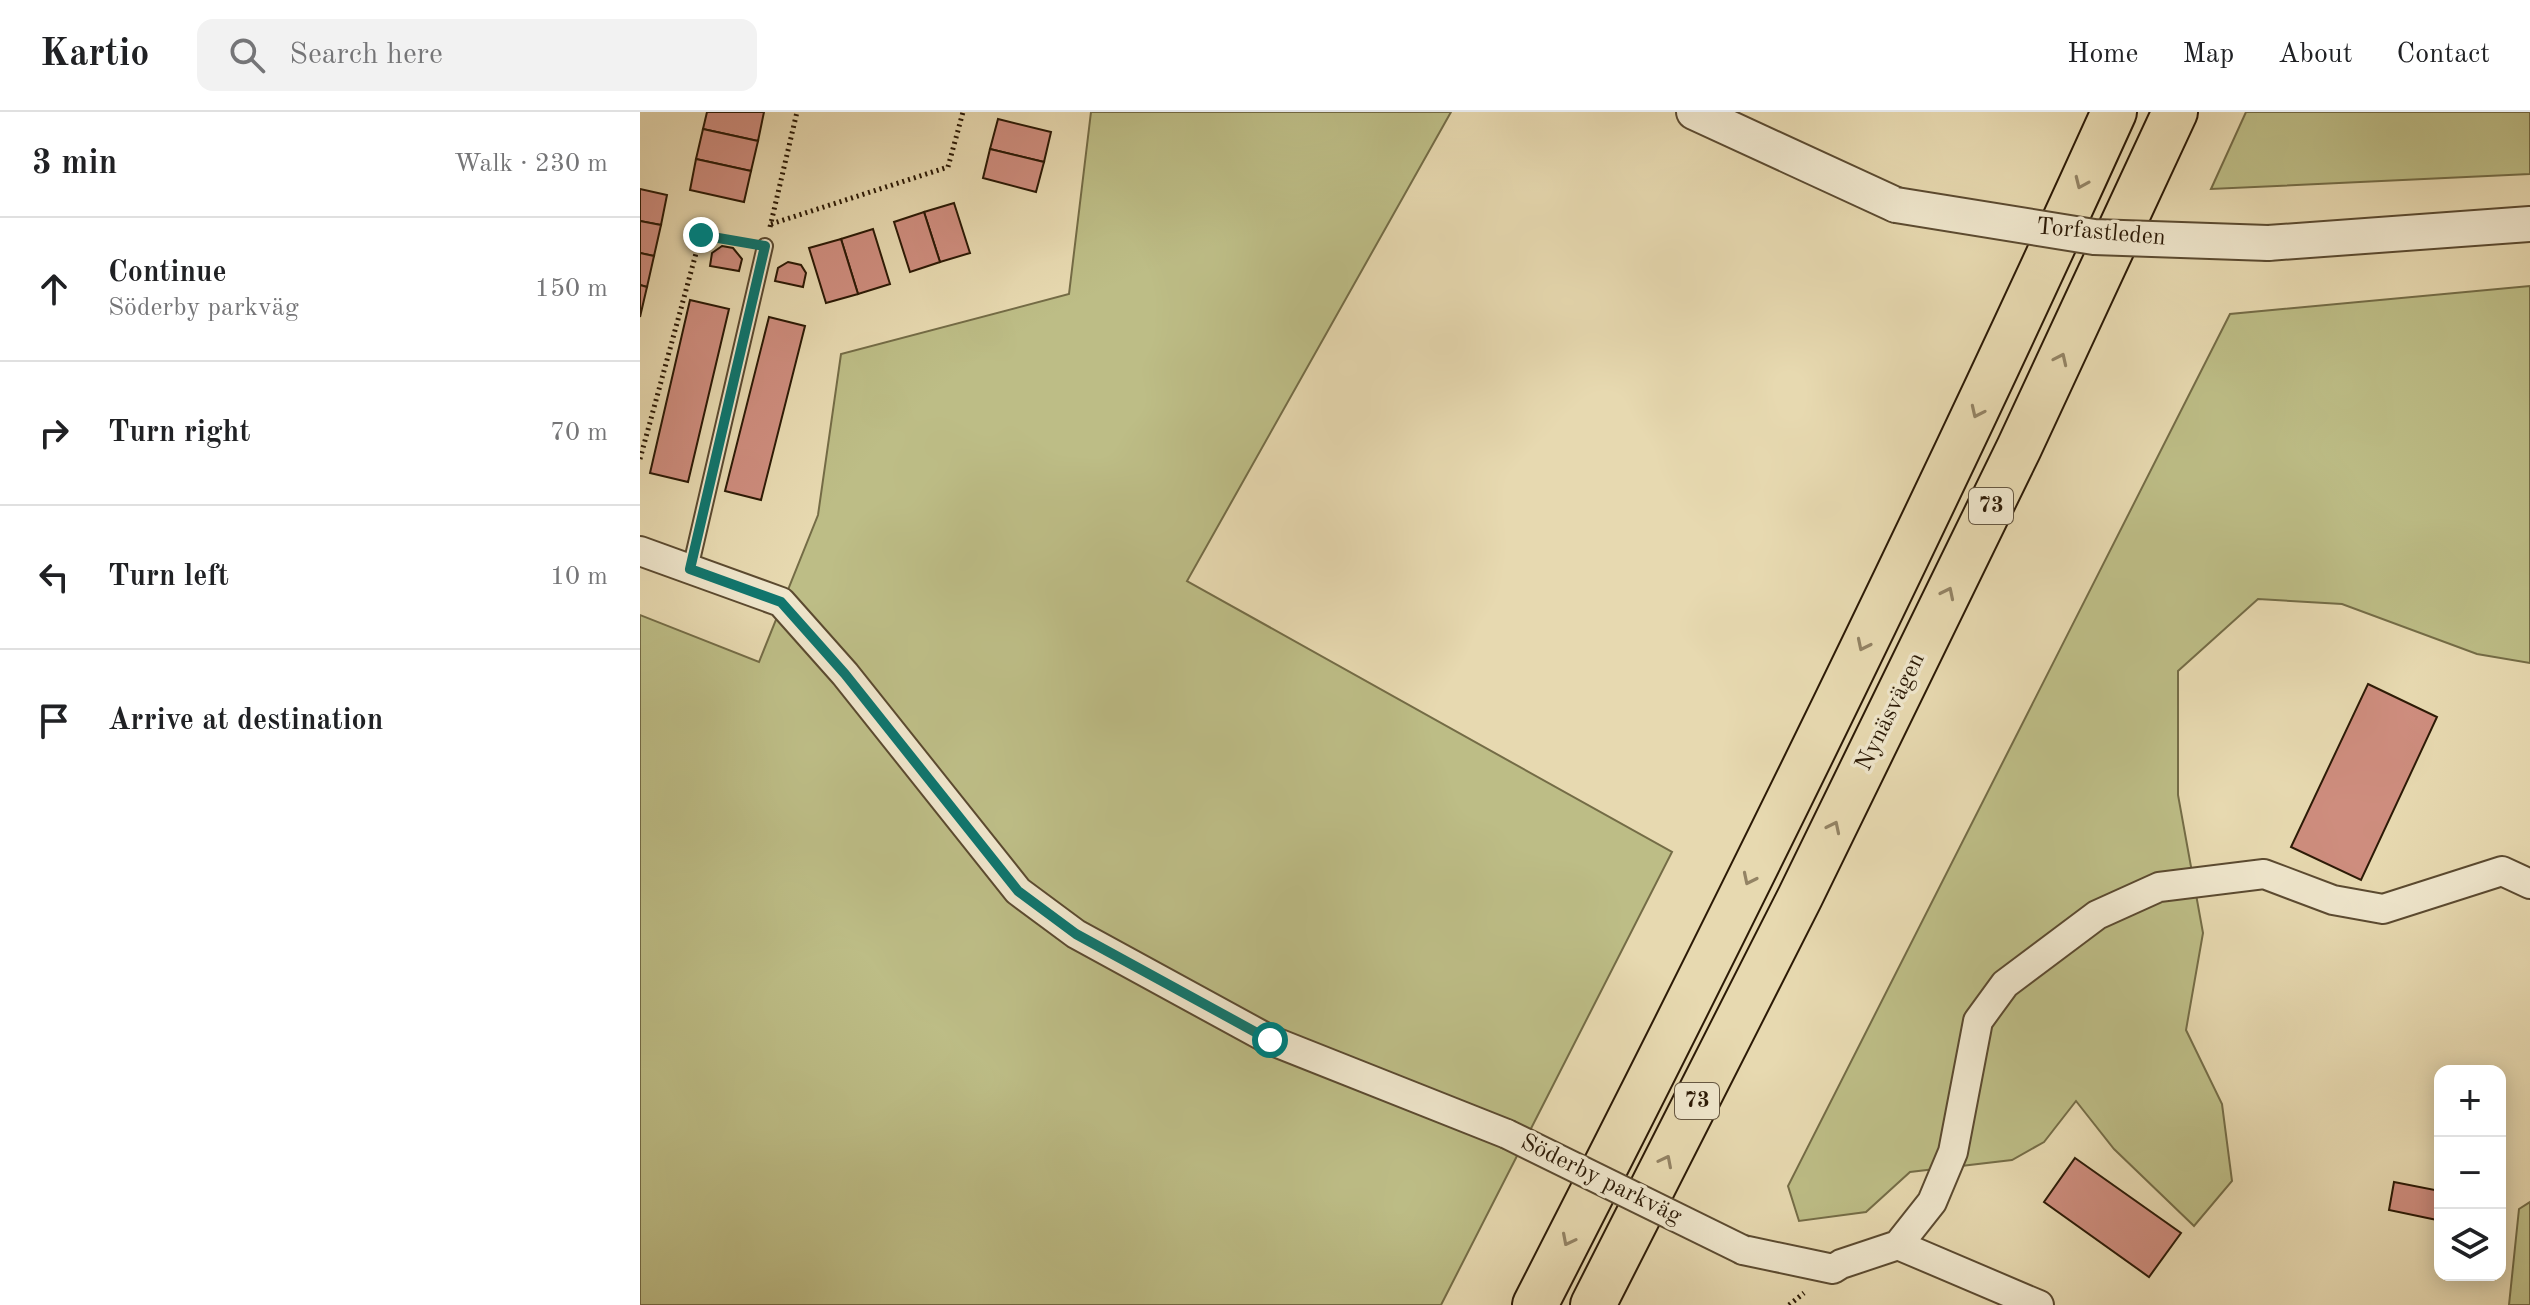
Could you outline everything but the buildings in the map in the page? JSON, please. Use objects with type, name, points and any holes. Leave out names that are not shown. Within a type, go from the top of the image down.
[{"type":"highway","name":"73","points":[[1535,1305],[1655,1071],[1976,413],[2114,112]]},
{"type":"highway","name":"Nynäsvägen","points":[[1593,1305],[1800,897],[2019,448],[2175,112]]},
{"type":"street","name":"Torfastleden","points":[[1694,112],[1896,205],[2094,237],[2268,243],[2530,224]]},
{"type":"street","name":"Söderby parkväg","points":[[640,551],[781,602],[845,674],[1018,891],[1076,934],[1270,1040],[1507,1134],[1743,1250],[1833,1269],[1898,1245]]},
{"type":"street","points":[[2039,1305],[1898,1245],[1932,1202],[1953,1152],[1978,1021],[2005,984],[2097,915],[2159,887],[2264,874],[2333,900],[2383,909],[2502,871],[2530,884]]},
{"type":"lane","points":[[690,569],[765,246]]},
{"type":"path","points":[[640,459],[701,235],[765,246],[797,112]]},
{"type":"path","points":[[770,224],[948,167],[963,112]]},
{"type":"green space","points":[[1091,112],[1451,112],[1187,581],[1672,852],[1441,1305],[640,1305],[640,615],[759,662],[818,515],[841,354],[1069,294]]},
{"type":"green space","points":[[2246,112],[2530,112],[2530,174],[2211,189]]},
{"type":"green space","points":[[2530,286],[2530,663],[2477,654],[2342,604],[2258,599],[2178,671],[2178,795],[2203,933],[2186,1030],[2222,1104],[2232,1181],[2194,1226],[2114,1149],[2076,1101],[2044,1142],[2012,1160],[1910,1172],[1866,1212],[1799,1221],[1788,1186],[2230,314]]},
{"type":"green space","points":[[2530,1202],[2530,1305],[2509,1305],[2519,1209]]},
{"type":"route","points":[[701,235],[765,246],[690,569],[781,602],[845,674],[1018,891],[1076,934],[1270,1040]]}]
